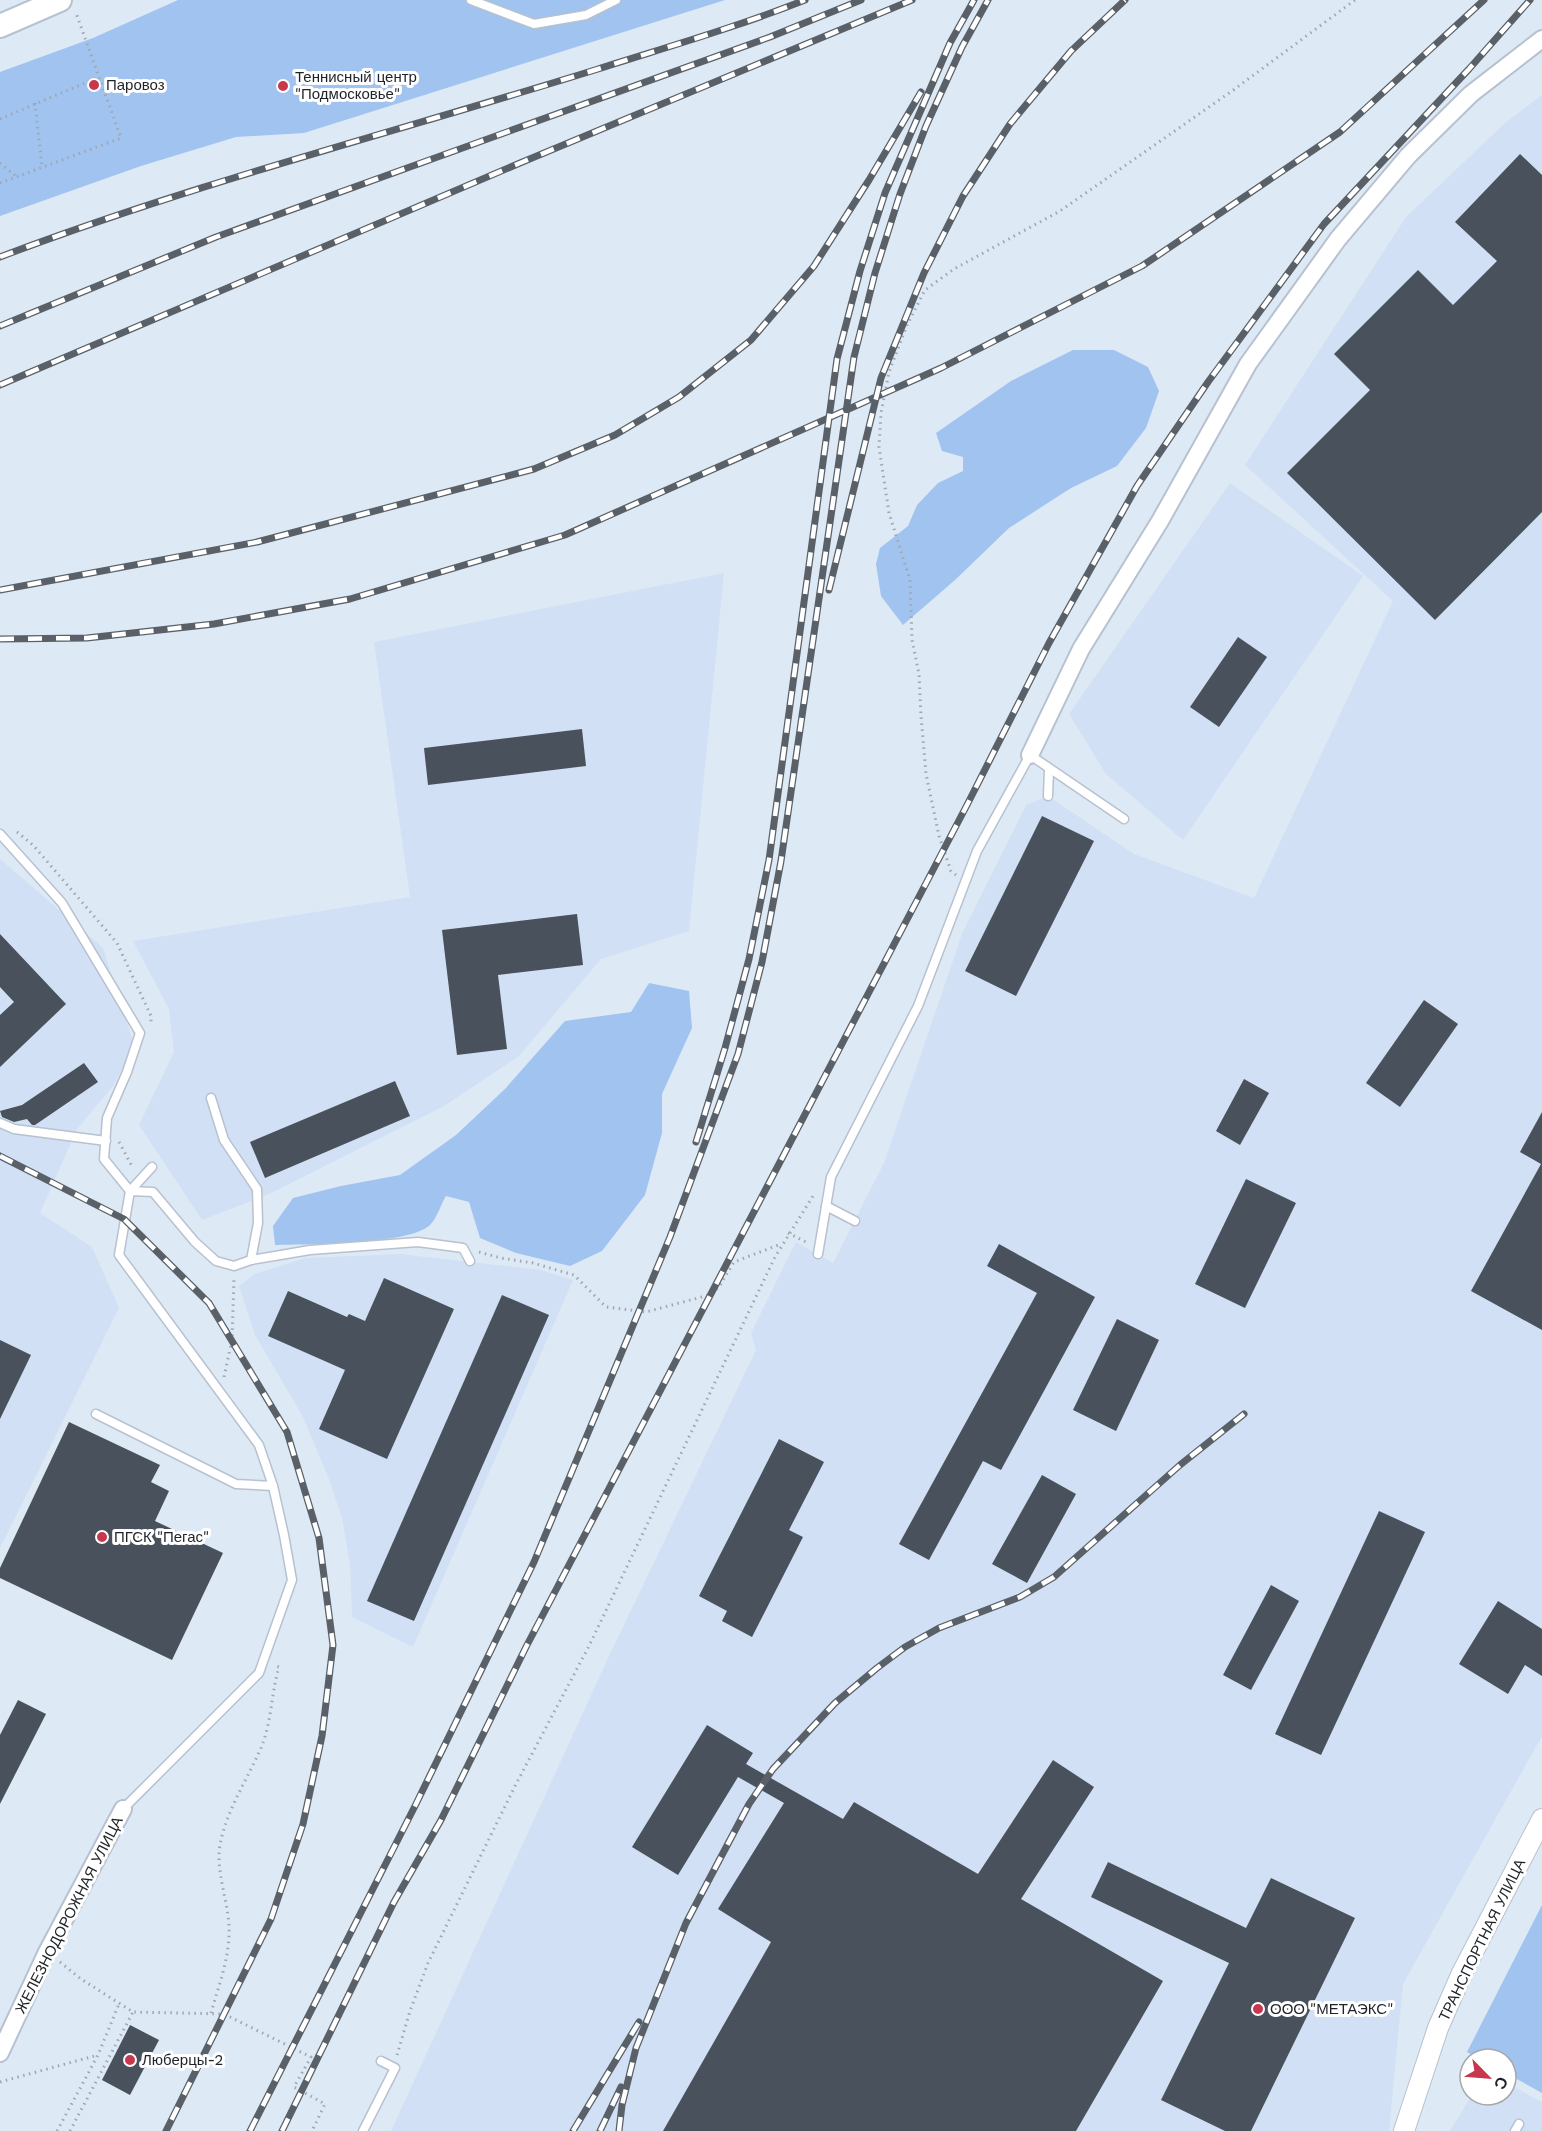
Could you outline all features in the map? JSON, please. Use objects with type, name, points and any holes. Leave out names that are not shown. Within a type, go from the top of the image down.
[{"type":"main road","points":[[0,26],[68,6]]},
{"type":"street","points":[[1030,755],[1081,649],[1160,521],[1248,364],[1338,239],[1408,156],[1471,94],[1542,39]]},
{"type":"street","name":"ЖЕЛЕЗНОДОРОЖНАЯ УЛИЦА","points":[[0,2053],[47,1952],[123,1809]]},
{"type":"street","name":"ТРАНСПОРТНАЯ УЛИЦА","points":[[1404,2131],[1438,2028],[1462,1973],[1542,1819]]},
{"type":"lane","points":[[471,0],[534,24],[586,15],[616,0]]},
{"type":"lane","points":[[818,1251],[831,1177],[918,1006],[977,851],[1030,755],[1124,819]]},
{"type":"lane","points":[[1048,796],[1049,769]]},
{"type":"lane","points":[[0,834],[62,903],[140,1034],[107,1118],[105,1141],[104,1159],[130,1191],[153,1192],[195,1242],[216,1261],[234,1266],[251,1260],[310,1250],[418,1242],[463,1248],[470,1261]]},
{"type":"lane","points":[[211,1098],[224,1140],[256,1189],[258,1223],[251,1260]]},
{"type":"lane","points":[[0,1123],[14,1129],[105,1141]]},
{"type":"lane","points":[[123,1809],[259,1673],[292,1580],[273,1486],[259,1445],[119,1255],[130,1191],[152,1167]]},
{"type":"lane","points":[[826,1206],[855,1221]]},
{"type":"lane","points":[[96,1414],[236,1484],[273,1486]]},
{"type":"lane","points":[[363,2131],[395,2067],[381,2061]]},
{"type":"path","points":[[965,882],[951,871],[939,837],[927,774],[919,674],[912,640],[910,580],[889,513],[879,447],[881,413],[889,372],[907,326],[925,290],[954,269],[1060,211],[1232,91],[1355,0]]},
{"type":"path","points":[[0,183],[121,138],[99,77],[68,6]]},
{"type":"path","points":[[0,118],[99,77]]},
{"type":"path","points":[[35,103],[42,168]]},
{"type":"path","points":[[0,163],[17,177]]},
{"type":"path","points":[[395,2067],[410,2011],[428,1963],[515,1786],[589,1646],[788,1233],[815,1194],[831,1177]]},
{"type":"path","points":[[788,1233],[818,1251]]},
{"type":"path","points":[[463,1248],[574,1275],[606,1307],[646,1312],[709,1295],[719,1287],[734,1263],[783,1243]]},
{"type":"path","points":[[221,1393],[232,1340],[234,1266]]},
{"type":"path","points":[[211,2013],[224,1967],[229,1936],[224,1884],[218,1859],[220,1842],[270,1721],[274,1683],[279,1667],[263,1661]]},
{"type":"path","points":[[47,1952],[81,1979],[133,2012],[224,2014],[311,2057],[294,2087],[325,2104],[312,2131]]},
{"type":"path","points":[[57,2131],[98,2055],[119,2004]]},
{"type":"path","points":[[70,2131],[133,2012]]},
{"type":"path","points":[[0,2082],[98,2055]]},
{"type":"shaded area","name":"Теннисный центр \"Подмосковье\"","points":[[178,0],[725,0],[304,133],[236,137],[141,166],[0,216],[0,72],[93,38]]},
{"type":"shaded area","points":[[1542,95],[1542,1736],[1403,1984],[1389,2131],[391,2131],[609,1656],[756,1350],[751,1333],[796,1242],[833,1263],[884,1163],[962,934],[1026,805],[1048,796],[1134,854],[1254,898],[1393,601],[1245,465],[1406,217],[1505,123]]},
{"type":"shaded area","points":[[1073,350],[1114,350],[1148,367],[1159,391],[1146,428],[1117,466],[1071,488],[1009,528],[955,580],[903,625],[881,596],[876,564],[880,548],[908,526],[917,505],[938,483],[963,471],[963,457],[942,451],[936,433],[1011,381]]},
{"type":"shaded area","points":[[1230,483],[1363,576],[1183,840],[1106,774],[1069,714]]},
{"type":"shaded area","points":[[724,573],[689,931],[601,959],[519,1056],[444,1106],[269,1194],[202,1220],[139,1125],[174,1052],[169,1009],[133,941],[410,897],[374,642]]},
{"type":"shaded area","points":[[0,859],[103,948],[134,1045],[113,1086],[77,1129],[40,1213],[92,1247],[119,1308],[0,1548]]},
{"type":"shaded area","points":[[649,983],[689,991],[692,1028],[662,1094],[662,1133],[645,1195],[602,1251],[570,1266],[516,1253],[480,1238],[469,1202],[446,1196],[430,1225],[419,1232],[380,1240],[275,1245],[273,1226],[293,1198],[400,1175],[456,1135],[505,1089],[565,1021],[631,1012]]},
{"type":"shaded area","points":[[400,1254],[541,1270],[573,1280],[413,1647],[352,1617],[350,1564],[342,1518],[329,1479],[303,1417],[255,1335],[239,1286],[255,1274],[305,1258]]},
{"type":"shaded area","points":[[1542,1905],[1542,2093],[1518,2080],[1518,2047],[1470,2047]]},
{"type":"shaded area","points":[[1518,2089],[1542,2102],[1542,2131],[1450,2131],[1465,2107],[1518,2107]]},
{"type":"building","points":[[1520,154],[1542,175],[1542,512],[1435,620],[1287,473],[1370,390],[1334,354],[1418,270],[1453,305],[1497,261],[1455,222]]},
{"type":"building","points":[[1238,637],[1267,657],[1219,727],[1190,707]]},
{"type":"building","points":[[582,729],[586,766],[428,785],[424,748]]},
{"type":"building","points":[[1042,816],[1094,841],[1016,996],[965,971]]},
{"type":"building","points":[[577,914],[583,965],[498,975],[507,1049],[457,1055],[442,930]]},
{"type":"building","points":[[0,934],[66,1004],[0,1067],[0,1015],[14,1002],[0,987]]},
{"type":"building","points":[[1424,1000],[1458,1024],[1400,1107],[1366,1083]]},
{"type":"building","points":[[84,1063],[98,1082],[35,1125],[27,1119],[14,1122],[2,1117],[0,1111],[22,1105]]},
{"type":"building","points":[[1244,1079],[1269,1093],[1240,1145],[1216,1131]]},
{"type":"building","points":[[395,1081],[410,1116],[265,1178],[250,1142]]},
{"type":"building","points":[[1542,1112],[1542,1330],[1471,1291],[1541,1164],[1520,1152]]},
{"type":"building","points":[[1246,1179],[1296,1203],[1245,1308],[1195,1284]]},
{"type":"building","points":[[999,1244],[1095,1297],[1001,1470],[983,1461],[929,1560],[899,1544],[1037,1293],[987,1266]]},
{"type":"building","points":[[384,1278],[454,1309],[387,1459],[319,1429],[345,1370],[268,1336],[288,1291],[347,1317],[349,1314],[365,1321]]},
{"type":"building","points":[[502,1295],[549,1315],[414,1621],[367,1601]]},
{"type":"building","points":[[1117,1319],[1159,1340],[1116,1431],[1073,1410]]},
{"type":"building","points":[[0,1340],[31,1355],[0,1419]]},
{"type":"building","name":"ПГСК \"Пегас\"","points":[[69,1422],[160,1465],[151,1482],[169,1491],[155,1521],[223,1553],[172,1660],[0,1578],[0,1568]]},
{"type":"building","points":[[779,1439],[824,1462],[789,1530],[803,1537],[752,1637],[722,1621],[727,1611],[699,1596]]},
{"type":"building","points":[[1042,1475],[1076,1494],[1027,1583],[992,1564]]},
{"type":"building","points":[[1379,1511],[1425,1532],[1321,1755],[1275,1734]]},
{"type":"building","points":[[1271,1585],[1299,1601],[1251,1690],[1223,1675]]},
{"type":"building","points":[[1498,1601],[1542,1629],[1542,1676],[1525,1665],[1508,1694],[1459,1664]]},
{"type":"building","points":[[18,1700],[46,1714],[0,1804],[0,1735]]},
{"type":"building","points":[[707,1725],[753,1753],[746,1764],[843,1819],[854,1802],[978,1874],[1053,1760],[1094,1787],[1021,1899],[1163,1981],[1076,2131],[663,2131],[771,1942],[718,1909],[784,1803],[738,1777],[678,1875],[632,1847]]},
{"type":"building","name":"ООО \"МЕТАЭКС\"","points":[[1108,1862],[1246,1928],[1271,1878],[1355,1918],[1251,2131],[1225,2131],[1161,2100],[1229,1963],[1091,1897]]},
{"type":"building","name":"Люберцы-2","points":[[130,2025],[159,2040],[130,2095],[102,2080]]},
{"type":"railway","points":[[0,257],[222,181],[598,69],[728,28],[805,0]]},
{"type":"railway","points":[[0,326],[216,237],[770,37],[861,0]]},
{"type":"railway","points":[[0,385],[520,163],[912,0]]},
{"type":"railway","points":[[696,1142],[749,959],[769,860],[837,359],[860,271],[885,193],[950,43],[974,0]]},
{"type":"railway","points":[[250,2131],[415,1806],[534,1562],[670,1237],[738,1054],[762,962],[781,861],[854,357],[875,273],[900,194],[926,126],[962,47],[988,0]]},
{"type":"railway","points":[[829,590],[881,378],[924,273],[963,196],[1010,124],[1071,51],[1125,0]]},
{"type":"railway","points":[[0,639],[87,638],[214,624],[350,599],[565,535],[941,368],[1142,266],[1340,132],[1484,0]]},
{"type":"railway","points":[[282,2131],[394,1902],[441,1820],[526,1647],[967,805],[1049,643],[1137,486],[1208,382],[1324,224],[1469,69],[1530,0]]},
{"type":"railway","points":[[0,590],[257,542],[534,469],[615,435],[679,397],[751,340],[814,266],[869,180],[921,92]]},
{"type":"railway","points":[[0,1156],[124,1219],[209,1303],[287,1432],[319,1538],[333,1645],[322,1736],[303,1824],[271,1919],[166,2131]]},
{"type":"railway","points":[[619,2131],[622,2105],[636,2048],[686,1923],[749,1804],[773,1769],[835,1703],[877,1668],[905,1647],[939,1628],[1020,1597],[1054,1577],[1180,1465],[1244,1414]]},
{"type":"railway","points":[[573,2131],[639,2022]]},
{"type":"railway","points":[[600,2131],[621,2087]]},
{"type":"place","name":"Паровоз","points":[[94,85]]},
{"type":"place","name":"Теннисный центр \"Подмосковье\"","points":[[283,86]]},
{"type":"place","name":"ПГСК \"Пегас\"","points":[[102,1537]]},
{"type":"place","name":"ООО \"МЕТАЭКС\"","points":[[1258,2009]]},
{"type":"place","name":"Люберцы-2","points":[[130,2060]]}]
